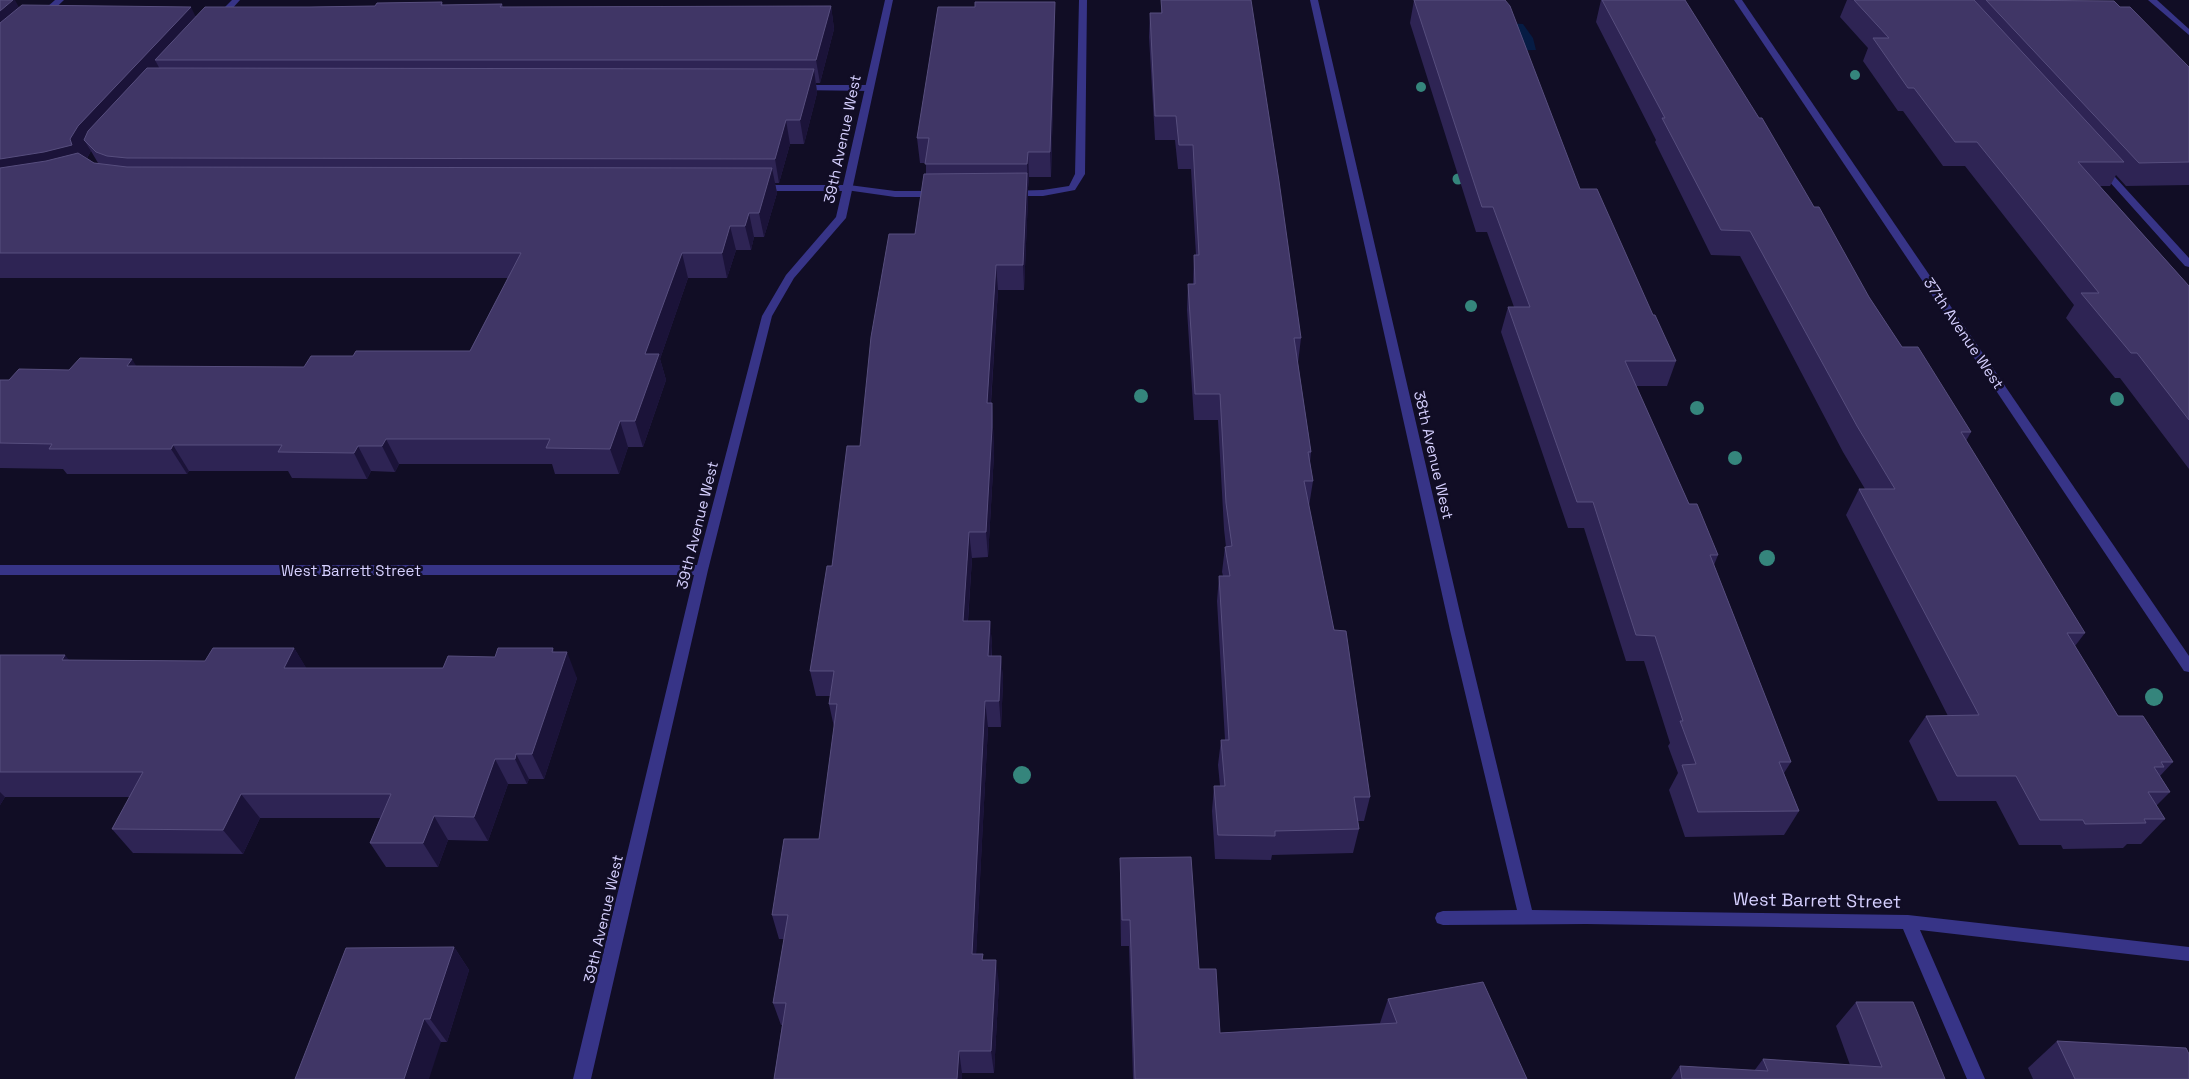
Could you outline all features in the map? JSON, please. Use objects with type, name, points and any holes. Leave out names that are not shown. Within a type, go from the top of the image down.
[{"type":"street","points":[[36,21],[60,0]]},
{"type":"street","points":[[215,23],[236,0]]},
{"type":"street","name":"39th Avenue West","points":[[582,1079],[702,570],[767,316],[790,277],[841,218],[890,0]]},
{"type":"street","points":[[1003,194],[1043,193],[1072,188],[1080,174],[1083,0]]},
{"type":"street","name":"38th Avenue West","points":[[1314,0],[1457,630],[1526,916]]},
{"type":"street","name":"37th Avenue West","points":[[1738,0],[2189,667]]},
{"type":"street","points":[[2152,0],[2189,33]]},
{"type":"street","points":[[794,88],[870,88]]},
{"type":"street","points":[[2096,162],[2189,264]]},
{"type":"street","points":[[748,188],[848,188],[895,194],[944,194]]},
{"type":"street","name":"West Barrett Street","points":[[0,570],[702,570]]},
{"type":"street","name":"West Barrett Street","points":[[1443,918],[1526,916],[1908,922],[2189,954]]},
{"type":"street","points":[[1908,922],[1976,1079]]},
{"type":"water","points":[[1504,23],[1523,24],[1533,38],[1536,50],[1500,51]]},
{"type":"building","points":[[0,0],[13,0],[0,11]]},
{"type":"building","points":[[1161,0],[1251,0],[1301,338],[1294,338],[1311,452],[1308,452],[1313,481],[1304,481],[1334,630],[1346,631],[1370,797],[1354,797],[1359,829],[1275,831],[1275,836],[1218,835],[1214,786],[1225,786],[1221,740],[1229,740],[1219,576],[1230,576],[1225,547],[1232,546],[1226,503],[1220,394],[1195,394],[1188,284],[1195,284],[1194,255],[1199,255],[1193,145],[1179,145],[1176,116],[1155,116],[1150,13],[1162,13]]},
{"type":"building","points":[[1414,0],[1505,0],[1510,6],[1580,189],[1597,189],[1653,315],[1655,315],[1676,361],[1625,361],[1689,504],[1697,504],[1718,555],[1710,555],[1791,762],[1779,762],[1799,811],[1698,812],[1682,765],[1696,764],[1680,721],[1683,721],[1655,636],[1636,635],[1593,502],[1577,502],[1508,307],[1530,307],[1493,207],[1482,207]]},
{"type":"building","points":[[1602,0],[1685,0],[1759,118],[1762,118],[1814,207],[1819,207],[1869,297],[1902,347],[1918,347],[1971,432],[1961,432],[2085,633],[2067,633],[2118,716],[2143,716],[2173,762],[2161,762],[2164,767],[2154,767],[2170,792],[2148,792],[2165,819],[2144,819],[2146,823],[2085,824],[2083,820],[2040,820],[2016,776],[1957,776],[1926,716],[1979,715],[1859,489],[1895,489],[1857,426],[1750,231],[1721,230],[1662,118],[1665,118]]},
{"type":"building","points":[[1854,0],[1974,0],[2124,162],[2078,162],[2189,286],[2189,420],[2137,353],[2131,353],[2081,293],[2099,293],[1977,142],[1955,142],[1914,88],[1908,88],[1873,38],[1889,38]]},
{"type":"building","points":[[1986,0],[2114,1],[2120,7],[2130,7],[2189,67],[2189,162],[2139,163]]},
{"type":"building","points":[[442,2],[441,5],[502,4],[500,7],[831,6],[816,60],[155,60],[205,7],[375,6],[377,3]]},
{"type":"building","points":[[975,2],[1055,2],[1050,152],[1028,152],[1027,164],[925,164],[929,138],[917,138],[938,7],[975,7]]},
{"type":"building","points":[[22,5],[191,7],[78,126],[70,139],[72,145],[44,152],[0,159],[0,23]]},
{"type":"building","points":[[147,68],[814,69],[800,120],[786,120],[775,159],[127,158],[107,156],[96,152],[84,140],[88,131]]},
{"type":"building","points":[[78,153],[94,163],[127,167],[772,168],[759,213],[749,213],[745,226],[730,226],[722,253],[682,253],[645,354],[659,354],[635,421],[620,421],[610,449],[546,448],[550,439],[386,439],[382,446],[358,446],[354,453],[278,452],[282,445],[173,445],[171,449],[49,449],[52,444],[0,443],[0,380],[9,380],[19,369],[69,370],[80,358],[132,359],[127,366],[304,367],[311,356],[353,356],[356,351],[470,351],[521,253],[0,253],[0,168],[46,161]]},
{"type":"building","points":[[1027,173],[1023,265],[996,265],[987,403],[992,403],[992,428],[986,532],[969,532],[963,621],[990,621],[988,656],[1001,656],[999,701],[985,701],[972,954],[983,954],[982,960],[996,960],[991,1051],[959,1051],[957,1079],[774,1079],[786,1003],[773,1003],[788,915],[772,915],[784,839],[819,839],[837,704],[829,704],[834,671],[810,671],[827,566],[832,566],[847,446],[860,446],[871,337],[889,234],[915,234],[924,174]]},
{"type":"building","points":[[213,648],[294,648],[284,668],[443,668],[448,656],[495,657],[498,648],[553,648],[552,652],[567,652],[532,754],[516,754],[515,759],[495,759],[474,817],[434,816],[423,843],[370,843],[391,794],[241,794],[223,830],[112,829],[143,772],[0,772],[0,655],[65,655],[62,660],[205,661]]},
{"type":"building","points":[[1191,857],[1199,969],[1216,969],[1220,1033],[1397,1023],[1388,999],[1483,982],[1527,1079],[1135,1079],[1130,920],[1122,920],[1120,858]]},
{"type":"building","points":[[454,947],[430,1019],[424,1019],[404,1079],[295,1079],[346,948]]},
{"type":"building","points":[[1856,1002],[1913,1002],[1945,1079],[1682,1079],[1680,1066],[1768,1071],[1763,1059],[1882,1067]]},
{"type":"building","points":[[2057,1041],[2186,1048],[2189,1054],[2189,1079],[2075,1079]]}]
